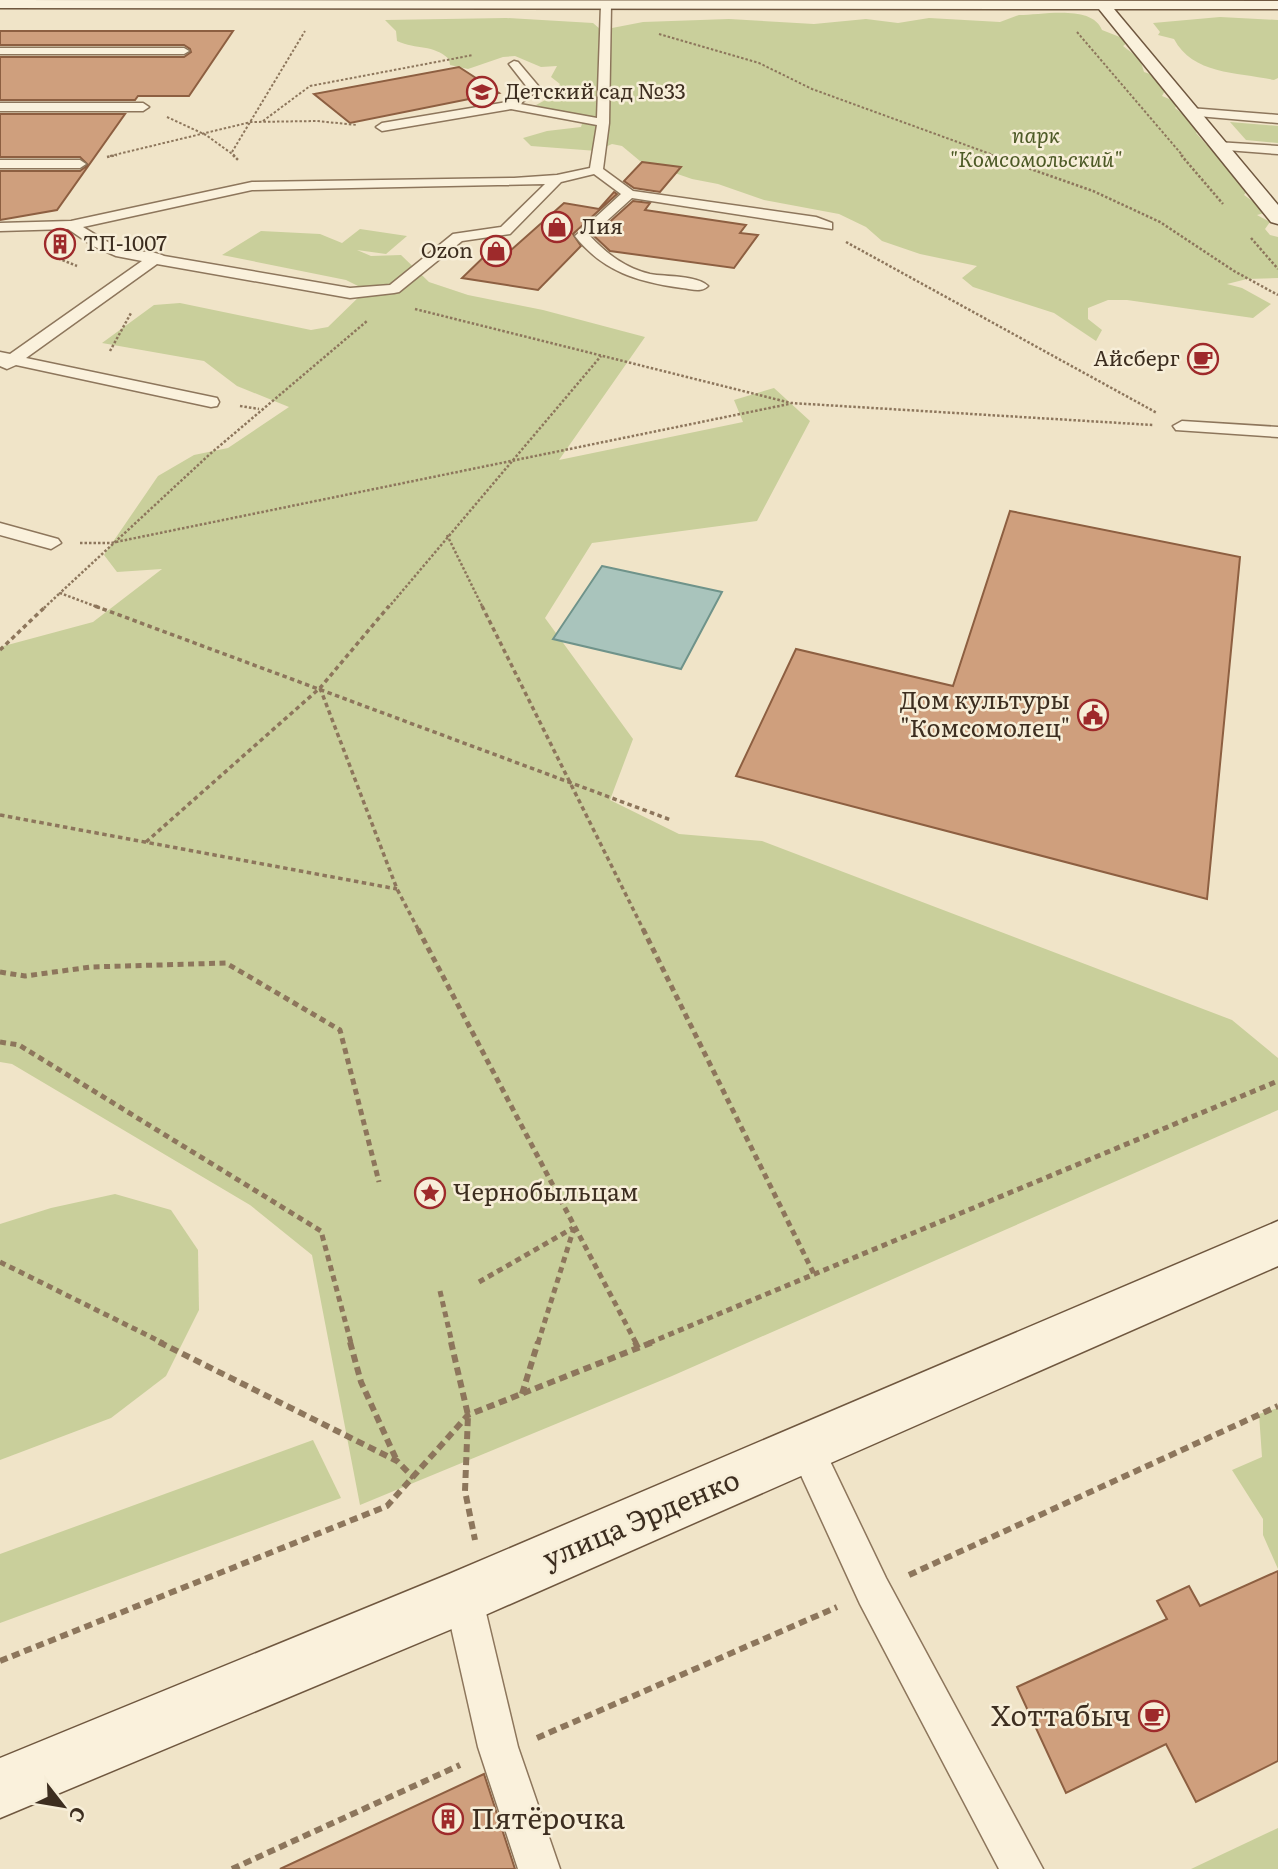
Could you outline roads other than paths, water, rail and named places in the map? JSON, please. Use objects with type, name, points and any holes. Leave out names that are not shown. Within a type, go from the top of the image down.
[{"type":"main road","points":[[0,4],[324,2],[605,8],[1278,5]]},
{"type":"main road","points":[[1103,5],[1278,218]]},
{"type":"main road","name":"улица Эрденко","points":[[0,1787],[463,1596],[1278,1243]]},
{"type":"lane","points":[[596,170],[603,123],[605,8]]},
{"type":"lane","points":[[0,51],[184,51]]},
{"type":"lane","points":[[511,105],[534,88],[514,64]]},
{"type":"lane","points":[[382,127],[511,105],[546,114],[582,117],[603,123]]},
{"type":"lane","points":[[0,107],[144,107]]},
{"type":"lane","points":[[1190,113],[1278,120]]},
{"type":"lane","points":[[1217,146],[1278,150]]},
{"type":"lane","points":[[0,164],[28,169],[80,164]]},
{"type":"lane","points":[[0,227],[71,225],[253,186],[557,179],[596,170],[629,194],[816,220],[827,226]]},
{"type":"lane","points":[[71,225],[121,253],[157,257],[350,293],[394,289],[458,237],[505,231],[557,179]]},
{"type":"lane","points":[[629,194],[582,236],[597,254],[627,274],[701,286]]},
{"type":"lane","points":[[0,370],[7,358],[157,257]]},
{"type":"lane","points":[[7,358],[211,402]]},
{"type":"lane","points":[[1182,426],[1278,432]]},
{"type":"lane","points":[[0,529],[51,543]]},
{"type":"lane","points":[[806,1448],[873,1591],[1022,1869]]},
{"type":"lane","points":[[463,1596],[498,1747],[539,1869]]},
{"type":"water","points":[[602,566],[722,592],[681,669],[553,639]]},
{"type":"place","name":"Детский сад №33","points":[[482,92]]},
{"type":"place","name":"Лия","points":[[557,227]]},
{"type":"place","name":"ТП-1007","points":[[60,244]]},
{"type":"place","name":"Ozon","points":[[496,251]]},
{"type":"place","name":"Айсберг","points":[[1203,359]]},
{"type":"place","name":"Дом культуры \"Комсомолец\"","points":[[1093,715]]},
{"type":"place","name":"Чернобыльцам","points":[[430,1193]]},
{"type":"place","name":"Хоттабыч","points":[[1154,1716]]},
{"type":"place","name":"Пятёрочка","points":[[448,1819]]},
{"type":"park label","name":"парк \"Комсомольский\"","points":[[1036,148]]}]
